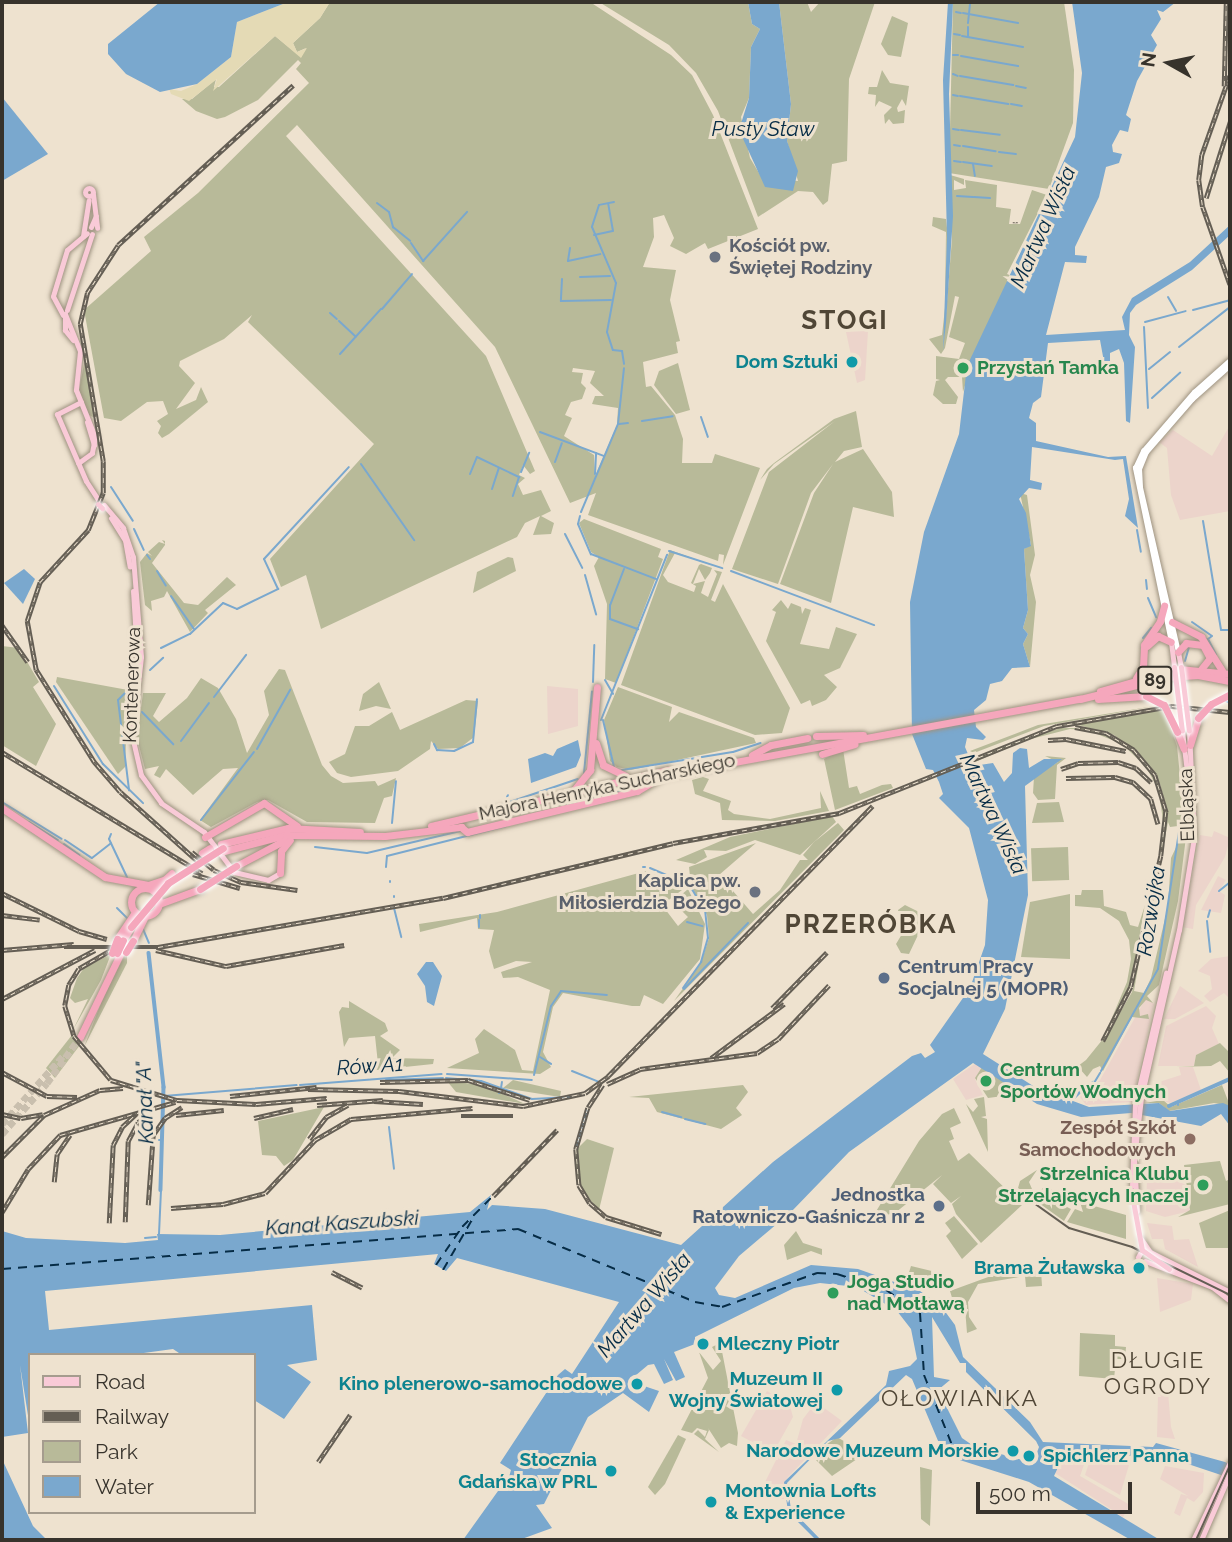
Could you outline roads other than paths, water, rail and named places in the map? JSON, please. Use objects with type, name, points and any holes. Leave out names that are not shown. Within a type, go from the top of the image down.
[{"type":"highway","points":[[1135,679],[1143,667],[1144,645],[1160,621],[1164,607]]},
{"type":"highway","points":[[1172,622],[1200,637],[1228,676]]},
{"type":"highway","points":[[1156,673],[1148,667],[1147,644],[1161,635],[1171,642]]},
{"type":"highway","points":[[1178,652],[1186,643],[1203,645],[1210,658],[1202,668]]},
{"type":"highway","points":[[1100,691],[1156,673],[1202,668],[1228,676]]},
{"type":"highway","name":"Majora Henryka Sucharskiego","points":[[78,1036],[132,928],[214,841],[461,827],[467,832],[637,790],[664,775],[805,744],[825,744],[1021,708],[1185,671],[1228,676]]},
{"type":"highway","name":"Majora Henryka Sucharskiego","points":[[1021,708],[1080,699],[1177,676],[1228,676]]},
{"type":"highway","points":[[570,793],[590,770],[599,687],[598,757],[610,772],[630,778]]},
{"type":"highway","points":[[1187,747],[1198,719],[1211,704],[1230,695]]},
{"type":"highway","points":[[1080,699],[1146,696],[1164,705],[1183,731],[1187,747]]},
{"type":"highway","points":[[816,736],[866,736]]},
{"type":"highway","points":[[822,754],[866,736]]},
{"type":"highway","points":[[752,757],[767,761]]},
{"type":"highway","name":"Majora Henryka Sucharskiego","points":[[359,834],[421,828],[630,778],[752,757]]},
{"type":"highway","points":[[214,841],[260,804],[276,809],[298,827]]},
{"type":"highway","name":"89","points":[[2,808],[100,875],[136,888],[169,876],[214,841],[265,830],[298,827],[359,834]]},
{"type":"highway","points":[[265,830],[276,821],[276,809]]},
{"type":"highway","name":"89","points":[[145,916],[154,914],[159,904],[200,889],[266,847],[291,839],[359,834]]},
{"type":"highway","points":[[280,873],[280,854],[291,839]]},
{"type":"highway","points":[[266,847],[280,854]]},
{"type":"highway","points":[[125,940],[135,912],[131,902],[136,888],[153,890],[169,876]]},
{"type":"highway","points":[[153,890],[159,904]]},
{"type":"highway","points":[[125,940],[145,916],[135,912]]},
{"type":"main road","points":[[79,200],[102,194]]},
{"type":"main road","points":[[78,463],[94,445],[76,385],[80,351],[65,330],[66,315],[89,243],[91,198]]},
{"type":"main road","points":[[79,241],[91,198]]},
{"type":"main road","points":[[79,241],[92,218]]},
{"type":"main road","points":[[66,315],[53,296],[68,250],[91,230]]},
{"type":"main road","name":"Elbląska","points":[[1212,1287],[1169,1269],[1142,1250],[1133,1201],[1130,1159],[1137,1105],[1173,941],[1191,841],[1187,747],[1177,667],[1135,482],[1137,463],[1194,392],[1230,363]]},
{"type":"main road","name":"Elbląska","points":[[1177,667],[1178,652],[1140,487],[1139,469],[1146,452],[1192,399],[1230,363]]},
{"type":"main road","name":"Kontenerowa","points":[[80,402],[57,414],[78,463],[83,484],[122,534],[131,571],[137,654],[128,733],[133,762],[155,801],[214,841],[239,875],[268,880],[280,873]]},
{"type":"main road","name":"Elbląska","points":[[1136,1115],[1134,1165],[1141,1239],[1150,1252],[1230,1292]]},
{"type":"main road","points":[[1129,1191],[1130,1159]]},
{"type":"main road","points":[[1138,1257],[1143,1249],[1141,1239]]},
{"type":"main road","points":[[1145,1261],[1212,1287],[1230,1301]]},
{"type":"main road","points":[[1201,1540],[1230,1462]]},
{"type":"main road","points":[[1194,1540],[1230,1473]]},
{"type":"water","points":[[160,2],[288,2],[237,22],[231,57],[197,84],[160,92],[126,74],[108,54],[108,44]]},
{"type":"water","name":"Pusty Staw","points":[[748,2],[779,2],[791,104],[787,141],[798,171],[793,191],[765,187],[739,130],[749,98],[751,47],[760,29],[752,24]]},
{"type":"water","points":[[948,2],[953,2],[949,94],[953,216],[943,351],[947,237],[943,80]]},
{"type":"water","name":"Martwa Wisła","points":[[1072,2],[1176,2],[1163,12],[1157,10],[1161,19],[1151,35],[1157,45],[1137,81],[1126,115],[1131,119],[1128,132],[1120,130],[1112,145],[1113,152],[1122,154],[1119,163],[1106,167],[1099,197],[1075,247],[1075,255],[1087,256],[1086,263],[1065,262],[1046,335],[1125,330],[1122,317],[1132,298],[1190,262],[1230,225],[1230,235],[1192,270],[1136,305],[1130,313],[1129,335],[1135,347],[1130,423],[1126,421],[1124,363],[1119,349],[1110,353],[1110,373],[1106,373],[1100,340],[1048,343],[1041,397],[1033,403],[1029,418],[1036,423],[1036,441],[1108,457],[1126,456],[1138,528],[1125,516],[1129,499],[1123,459],[1032,447],[1030,480],[1042,483],[1041,490],[1029,488],[1019,499],[1026,513],[1031,546],[1024,549],[1028,610],[1023,628],[1028,634],[1023,644],[1030,667],[1012,668],[1002,681],[990,684],[986,700],[974,710],[976,727],[986,737],[983,740],[967,738],[965,747],[973,766],[993,763],[1004,782],[1012,773],[1013,753],[1020,748],[1027,749],[1029,768],[1044,759],[1062,759],[1025,786],[1028,895],[1005,1009],[983,1054],[1052,1098],[1067,1100],[1094,1080],[1073,1101],[1089,1107],[1159,1103],[1170,1111],[1223,1103],[1230,1106],[1230,1126],[1221,1114],[1201,1126],[1131,1113],[1081,1117],[1037,1104],[973,1063],[849,1152],[791,1212],[739,1256],[715,1288],[719,1295],[735,1298],[811,1265],[858,1269],[920,1291],[941,1306],[955,1325],[963,1357],[1030,1422],[1043,1442],[1153,1447],[1156,1443],[1225,1462],[1230,1465],[1230,1478],[1146,1450],[1144,1455],[1062,1459],[1054,1476],[1160,1540],[1131,1540],[1029,1482],[944,1455],[912,1379],[906,1375],[840,1438],[828,1441],[787,1483],[791,1509],[821,1540],[816,1540],[788,1512],[784,1482],[886,1385],[889,1371],[910,1366],[917,1359],[911,1329],[897,1311],[857,1287],[820,1283],[794,1288],[695,1337],[695,1344],[674,1352],[685,1377],[676,1381],[664,1359],[673,1380],[664,1384],[654,1364],[648,1365],[629,1381],[659,1391],[649,1412],[623,1393],[588,1417],[544,1504],[536,1505],[552,1528],[519,1540],[463,1540],[498,1491],[505,1491],[511,1470],[500,1463],[558,1375],[565,1369],[572,1374],[619,1302],[457,1258],[446,1271],[434,1264],[438,1254],[45,1291],[49,1330],[312,1305],[317,1360],[287,1365],[311,1382],[284,1419],[256,1401],[256,1353],[179,1353],[173,1349],[144,1353],[28,1353],[28,1415],[20,1365],[28,1433],[2,1437],[2,1231],[26,1238],[125,1243],[158,1240],[157,1234],[220,1235],[470,1212],[491,1195],[487,1210],[492,1205],[545,1209],[681,1245],[773,1162],[912,1056],[921,1053],[925,1058],[935,1052],[930,1045],[970,988],[985,945],[988,900],[969,828],[939,798],[943,794],[939,782],[933,770],[926,769],[912,734],[910,602],[924,532],[959,434],[967,366],[1075,137],[1082,73]],"holes":[[[932,1317],[960,1363],[966,1363],[966,1372],[1036,1441],[1039,1447],[1033,1463],[975,1447],[962,1438],[938,1390],[950,1380],[934,1377]]]},
{"type":"water","points":[[2,97],[48,154],[2,181]]},
{"type":"water","points":[[24,569],[35,579],[23,604],[4,583]]},
{"type":"water","points":[[578,740],[581,755],[576,767],[531,783],[528,759],[545,753],[553,756],[557,749]]},
{"type":"water","points":[[426,962],[433,962],[442,976],[434,1006],[427,1002],[425,986],[417,974]]},
{"type":"water","points":[[2,1459],[33,1526],[47,1540],[2,1540]]},
{"type":"waterway","points":[[968,23],[970,4]]},
{"type":"waterway","points":[[956,12],[961,13]]},
{"type":"waterway","points":[[963,13],[1018,23]]},
{"type":"waterway","points":[[968,27],[968,36]]},
{"type":"waterway","points":[[954,34],[960,35]]},
{"type":"waterway","points":[[962,36],[1023,47]]},
{"type":"waterway","points":[[953,55],[958,55]]},
{"type":"waterway","points":[[961,56],[1018,66]]},
{"type":"waterway","points":[[953,74],[958,76]]},
{"type":"waterway","points":[[960,76],[1013,85]]},
{"type":"waterway","points":[[1016,86],[1026,88]]},
{"type":"waterway","points":[[953,95],[958,96]]},
{"type":"waterway","points":[[960,96],[1008,104]]},
{"type":"waterway","points":[[1011,104],[1022,106]]},
{"type":"waterway","points":[[953,129],[959,130]]},
{"type":"waterway","points":[[961,130],[1000,135]]},
{"type":"waterway","points":[[954,145],[960,146]]},
{"type":"waterway","points":[[963,146],[996,151]]},
{"type":"waterway","points":[[999,152],[1016,154]]},
{"type":"waterway","points":[[954,161],[961,162]]},
{"type":"waterway","points":[[963,162],[992,166]]},
{"type":"waterway","points":[[973,164],[975,176]]},
{"type":"waterway","points":[[957,196],[973,197]]},
{"type":"waterway","points":[[974,197],[990,198]]},
{"type":"waterway","points":[[614,202],[599,205],[592,227],[616,283],[607,332],[613,350],[622,351],[624,364]]},
{"type":"waterway","points":[[377,203],[389,212],[393,227],[410,241]]},
{"type":"waterway","points":[[594,235],[613,231],[608,204]]},
{"type":"waterway","points":[[411,243],[423,261],[467,212]]},
{"type":"waterway","points":[[570,248],[568,261],[600,254]]},
{"type":"waterway","points":[[382,309],[412,274]]},
{"type":"waterway","points":[[580,277],[610,276]]},
{"type":"waterway","points":[[562,279],[561,301],[611,300]]},
{"type":"waterway","points":[[1168,297],[1176,311]]},
{"type":"waterway","points":[[1193,310],[1230,300]]},
{"type":"waterway","points":[[1179,347],[1230,307]]},
{"type":"waterway","points":[[340,354],[381,309]]},
{"type":"waterway","points":[[1145,322],[1186,311]]},
{"type":"waterway","points":[[330,313],[337,319]]},
{"type":"waterway","points":[[339,321],[356,337]]},
{"type":"waterway","points":[[1144,327],[1148,408]]},
{"type":"waterway","points":[[1149,369],[1170,352]]},
{"type":"waterway","points":[[581,512],[618,424],[624,368]]},
{"type":"waterway","points":[[1152,398],[1180,373]]},
{"type":"waterway","points":[[642,421],[673,416]]},
{"type":"waterway","points":[[701,417],[708,437]]},
{"type":"waterway","points":[[619,424],[628,423]]},
{"type":"waterway","points":[[540,432],[604,456]]},
{"type":"waterway","points":[[555,462],[562,443]]},
{"type":"waterway","points":[[521,472],[529,453]]},
{"type":"waterway","points":[[595,474],[596,453]]},
{"type":"waterway","points":[[470,474],[477,457],[519,477],[513,496]]},
{"type":"waterway","points":[[361,464],[414,540]]},
{"type":"waterway","points":[[161,648],[190,634],[223,603],[237,609],[278,589],[264,559],[349,467]]},
{"type":"waterway","points":[[492,489],[499,468]]},
{"type":"waterway","points":[[111,487],[133,521]]},
{"type":"waterway","points":[[580,516],[578,524],[591,554],[656,579]]},
{"type":"waterway","points":[[1203,521],[1221,630],[1230,630]]},
{"type":"waterway","points":[[134,529],[144,550]]},
{"type":"waterway","name":"Rozwójka","points":[[1137,530],[1141,552]]},
{"type":"waterway","points":[[565,534],[582,568]]},
{"type":"waterway","points":[[669,551],[722,568]]},
{"type":"waterway","points":[[147,555],[150,559]]},
{"type":"waterway","points":[[601,720],[667,555]]},
{"type":"waterway","points":[[624,569],[610,605],[610,619],[638,629]]},
{"type":"waterway","points":[[157,571],[166,586]]},
{"type":"waterway","points":[[731,571],[874,625]]},
{"type":"waterway","points":[[585,575],[596,614]]},
{"type":"waterway","name":"Rozwójka","points":[[1146,580],[1147,589]]},
{"type":"waterway","points":[[171,596],[194,629]]},
{"type":"waterway","name":"Rozwójka","points":[[1148,598],[1156,617]]},
{"type":"waterway","points":[[1192,622],[1212,636],[1208,639],[1216,655]]},
{"type":"waterway","points":[[1143,638],[1151,628]]},
{"type":"waterway","points":[[593,682],[594,645]]},
{"type":"waterway","points":[[1185,661],[1189,647]]},
{"type":"waterway","points":[[214,697],[246,655]]},
{"type":"waterway","points":[[150,670],[163,658]]},
{"type":"waterway","points":[[605,680],[613,694]]},
{"type":"waterway","points":[[54,686],[103,764],[143,803]]},
{"type":"waterway","points":[[257,749],[290,690]]},
{"type":"waterway","points":[[584,773],[592,691]]},
{"type":"waterway","points":[[126,692],[118,700],[129,790]]},
{"type":"waterway","points":[[434,744],[437,750],[454,751],[473,742],[477,699]]},
{"type":"waterway","points":[[1224,700],[1230,703]]},
{"type":"waterway","points":[[181,741],[209,703]]},
{"type":"waterway","points":[[142,712],[173,744]]},
{"type":"waterway","points":[[603,720],[614,767]]},
{"type":"waterway","points":[[622,770],[733,752],[761,743]]},
{"type":"waterway","points":[[201,820],[254,752]]},
{"type":"waterway","points":[[658,782],[674,778]]},
{"type":"waterway","points":[[501,805],[578,779]]},
{"type":"waterway","points":[[392,823],[396,781]]},
{"type":"waterway","points":[[579,801],[637,787]]},
{"type":"waterway","points":[[2,802],[62,839]]},
{"type":"waterway","points":[[567,804],[577,802]]},
{"type":"waterway","points":[[29,822],[58,840]]},
{"type":"waterway","points":[[386,867],[387,856],[506,826]]},
{"type":"waterway","name":"Rozwójka","points":[[1101,1071],[1158,969],[1180,826]]},
{"type":"waterway","points":[[315,847],[367,853],[460,831]]},
{"type":"waterway","name":"Kanał \"A\"","points":[[111,834],[109,839],[127,877]]},
{"type":"waterway","points":[[65,840],[92,858],[111,843]]},
{"type":"waterway","points":[[64,844],[79,855]]},
{"type":"waterway","points":[[650,868],[685,883]]},
{"type":"waterway","points":[[1219,891],[1230,882]]},
{"type":"waterway","points":[[683,988],[701,962],[708,938],[705,911],[691,888]]},
{"type":"waterway","name":"Kanał \"A\"","points":[[117,908],[127,918]]},
{"type":"waterway","points":[[394,908],[401,937]]},
{"type":"waterway","points":[[1208,917],[1210,910]]},
{"type":"waterway","points":[[479,920],[479,927]]},
{"type":"waterway","points":[[1207,921],[1210,952]]},
{"type":"waterway","points":[[687,922],[702,926]]},
{"type":"waterway","points":[[684,989],[748,923]]},
{"type":"waterway","name":"Kanał \"A\"","points":[[143,929],[149,943]]},
{"type":"waterway","name":"Kanał \"A\"","points":[[149,953],[164,1087],[161,1190]]},
{"type":"waterway","points":[[534,1075],[551,1006],[561,991],[607,995]]},
{"type":"waterway","points":[[540,1057],[551,1064]]},
{"type":"waterway","points":[[572,1071],[599,1082]]},
{"type":"waterway","name":"Rozwójka","points":[[1094,1083],[1100,1073]]},
{"type":"waterway","name":"Rów A1","points":[[300,1085],[442,1074]]},
{"type":"waterway","name":"Rów A1","points":[[447,1074],[532,1080]]},
{"type":"waterway","name":"Rów A1","points":[[386,1080],[443,1078]]},
{"type":"waterway","points":[[446,1078],[481,1081],[532,1099],[571,1097]]},
{"type":"waterway","points":[[1169,1106],[1230,1079]]},
{"type":"waterway","points":[[501,1088],[502,1082]]},
{"type":"waterway","name":"Rów A1","points":[[164,1096],[297,1085]]},
{"type":"waterway","points":[[577,1145],[587,1110]]},
{"type":"waterway","points":[[662,1112],[681,1117]]},
{"type":"waterway","points":[[685,1119],[705,1124]]},
{"type":"waterway","points":[[389,1127],[394,1169]]},
{"type":"waterway","name":"Kanał \"A\"","points":[[159,1234],[161,1190]]},
{"type":"waterway","points":[[145,1238],[156,1237]]},
{"type":"tunnel","points":[[2,1134],[47,1083],[80,1037]]},
{"type":"tunnel","points":[[2,1124],[63,1056]]},
{"type":"tram line","points":[[1017,1191],[1069,1228],[1132,1247],[1230,1295]]},
{"type":"tram line","points":[[1196,1540],[1230,1465]]},
{"type":"railway","points":[[1224,86],[1226,2]]},
{"type":"railway","points":[[1230,76],[1202,155],[1199,180],[1203,207],[1230,284]]},
{"type":"railway","points":[[197,861],[120,792],[94,762],[36,670],[27,621],[40,582],[88,530],[103,493],[103,461],[80,324],[87,293],[118,245],[293,85]]},
{"type":"railway","points":[[1206,198],[1230,122]]},
{"type":"railway","points":[[2,625],[28,662]]},
{"type":"railway","points":[[64,947],[158,947],[443,898],[673,843],[839,813],[1057,726],[1172,706],[1230,712]]},
{"type":"railway","points":[[1075,727],[1106,733],[1134,750],[1155,775],[1166,812],[1161,856],[1131,987],[1103,1041]]},
{"type":"railway","points":[[1048,740],[1066,739],[1126,751]]},
{"type":"railway","points":[[2,752],[202,873]]},
{"type":"railway","points":[[1061,769],[1078,763],[1118,762],[1136,768],[1151,782]]},
{"type":"railway","points":[[1066,778],[1115,777],[1133,782],[1151,799],[1158,824]]},
{"type":"railway","points":[[308,1089],[399,1091],[523,1106],[585,1093],[608,1076],[872,806]]},
{"type":"railway","points":[[192,852],[214,870],[241,882],[297,890]]},
{"type":"railway","points":[[193,874],[240,888]]},
{"type":"railway","points":[[2,893],[79,931],[107,939]]},
{"type":"railway","points":[[2,915],[40,920]]},
{"type":"railway","points":[[2,950],[74,944]]},
{"type":"railway","points":[[156,950],[226,966],[344,945]]},
{"type":"railway","points":[[2,999],[95,950]]},
{"type":"railway","points":[[112,950],[79,969],[69,985],[65,1006],[74,1036],[111,1080],[177,1100],[256,1104],[327,1098]]},
{"type":"railway","points":[[772,1008],[827,952]]},
{"type":"railway","points":[[607,1084],[640,1069],[757,1053],[778,1039],[829,985]]},
{"type":"railway","points":[[711,1058],[784,1004]]},
{"type":"railway","points":[[2,1072],[47,1096],[77,1097]]},
{"type":"railway","points":[[380,1082],[468,1080],[530,1100]]},
{"type":"railway","points":[[603,1085],[588,1108],[576,1149],[579,1185],[590,1203],[606,1217],[661,1234]]},
{"type":"railway","points":[[230,1096],[317,1087]]},
{"type":"railway","points":[[2,1157],[44,1115],[100,1090],[123,1088]]},
{"type":"railway","points":[[317,1105],[383,1100]]},
{"type":"railway","points":[[374,1101],[423,1104]]},
{"type":"railway","points":[[2,1212],[28,1169],[60,1135],[175,1102]]},
{"type":"railway","points":[[309,1139],[326,1117],[348,1105]]},
{"type":"railway","points":[[148,1205],[153,1135],[165,1118],[182,1107]]},
{"type":"railway","points":[[171,1208],[223,1204],[265,1193],[315,1140],[351,1119],[473,1108]]},
{"type":"railway","points":[[254,1118],[293,1109]]},
{"type":"railway","points":[[176,1115],[224,1110]]},
{"type":"railway","points":[[125,1222],[128,1141],[138,1122],[153,1111]]},
{"type":"railway","points":[[2,1114],[21,1118],[43,1114]]},
{"type":"railway","points":[[109,1223],[113,1145],[122,1127],[136,1114]]},
{"type":"railway","points":[[461,1116],[513,1116]]},
{"type":"railway","points":[[493,1196],[557,1130]]},
{"type":"railway","points":[[54,1182],[57,1154],[70,1135]]},
{"type":"railway","points":[[332,1272],[362,1287]]},
{"type":"railway","points":[[318,1462],[350,1415]]},
{"type":"place","name":"Kościół pw. Świętej Rodziny","points":[[715,257]]},
{"type":"place","name":"Dom Sztuki","points":[[852,362]]},
{"type":"place","name":"Przystań Tamka","points":[[963,368]]},
{"type":"place","name":"Kaplica pw. Miłosierdzia Bożego","points":[[755,892]]},
{"type":"place","name":"Centrum Pracy Socjalnej 5 (MOPR)","points":[[884,978]]},
{"type":"place","name":"Centrum Sportów Wodnych","points":[[986,1081]]},
{"type":"place","name":"Zespół Szkół Samochodowych","points":[[1190,1139]]},
{"type":"place","name":"Strzelnica Klubu Strzelających Inaczej","points":[[1203,1185]]},
{"type":"place","name":"Jednostka Ratowniczo-Gaśnicza nr 2","points":[[939,1206]]},
{"type":"place","name":"Brama Żuławska","points":[[1139,1268]]},
{"type":"place","name":"Joga Studio nad Motławą","points":[[833,1293]]},
{"type":"place","name":"Mleczny Piotr","points":[[703,1344]]},
{"type":"place","name":"Kino plenerowo-samochodowe","points":[[637,1384]]},
{"type":"place","name":"Muzeum II Wojny Światowej","points":[[837,1390]]},
{"type":"place","name":"Narodowe Muzeum Morskie","points":[[1013,1451]]},
{"type":"place","name":"Spichlerz Panna","points":[[1029,1456]]},
{"type":"place","name":"Stocznia Gdańska w PRL","points":[[611,1471]]},
{"type":"place","name":"Montownia Lofts & Experience","points":[[711,1502]]},
{"type":"district","name":"STOGI","points":[[845,321]]},
{"type":"district","name":"PRZERÓBKA","points":[[871,925]]},
{"type":"district","name":"DŁUGIE OGRODY","points":[[1158,1373]]},
{"type":"district","name":"OŁOWIANKA","points":[[960,1398]]},
{"type":"water label","name":"Kanał Kaszubski","points":[[342,1223]]}]
